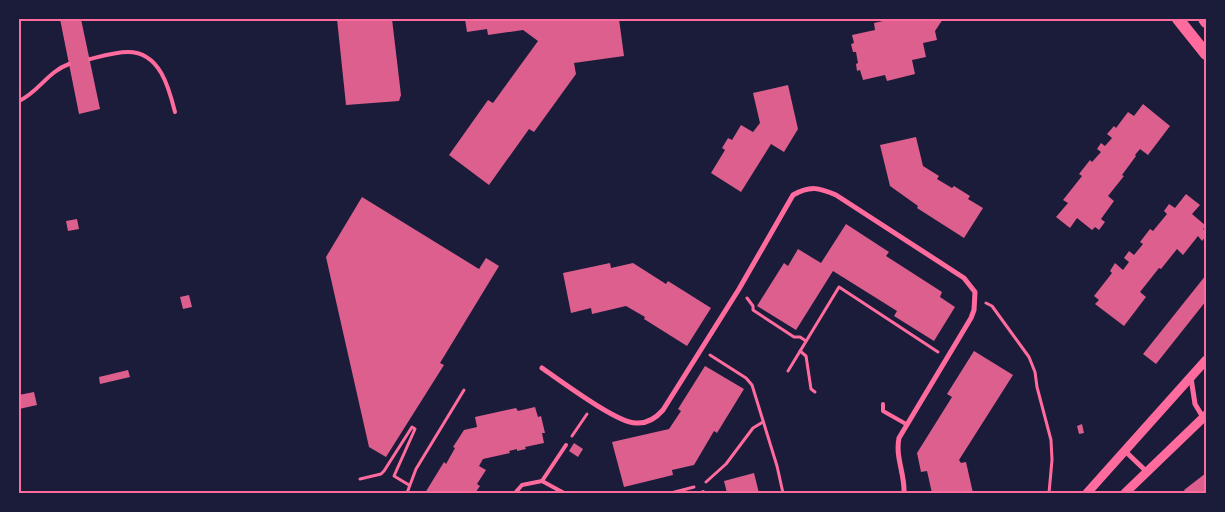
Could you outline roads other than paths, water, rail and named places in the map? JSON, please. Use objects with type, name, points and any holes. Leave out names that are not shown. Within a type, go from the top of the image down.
[{"type":"main road","points":[[1178,19],[1206,54]]},
{"type":"street","points":[[542,368],[627,422],[635,423],[652,420],[664,410],[740,289],[794,195],[803,190],[821,188],[836,195],[964,278],[975,292],[976,302],[971,318],[898,438],[897,446],[904,493]]},
{"type":"street","points":[[1088,493],[1206,360]]},
{"type":"street","points":[[1125,493],[1205,418],[1195,404],[1191,377]]},
{"type":"street","points":[[1125,451],[1148,472]]},
{"type":"lane","points":[[90,59],[129,52],[137,53],[147,58],[155,65],[166,82],[175,112]]},
{"type":"lane","points":[[19,102],[33,93],[53,72],[70,64]]},
{"type":"lane","points":[[883,404],[883,411],[906,424]]},
{"type":"lane","points":[[542,481],[566,445]]},
{"type":"lane","points":[[515,493],[522,485],[542,481],[564,493]]}]
